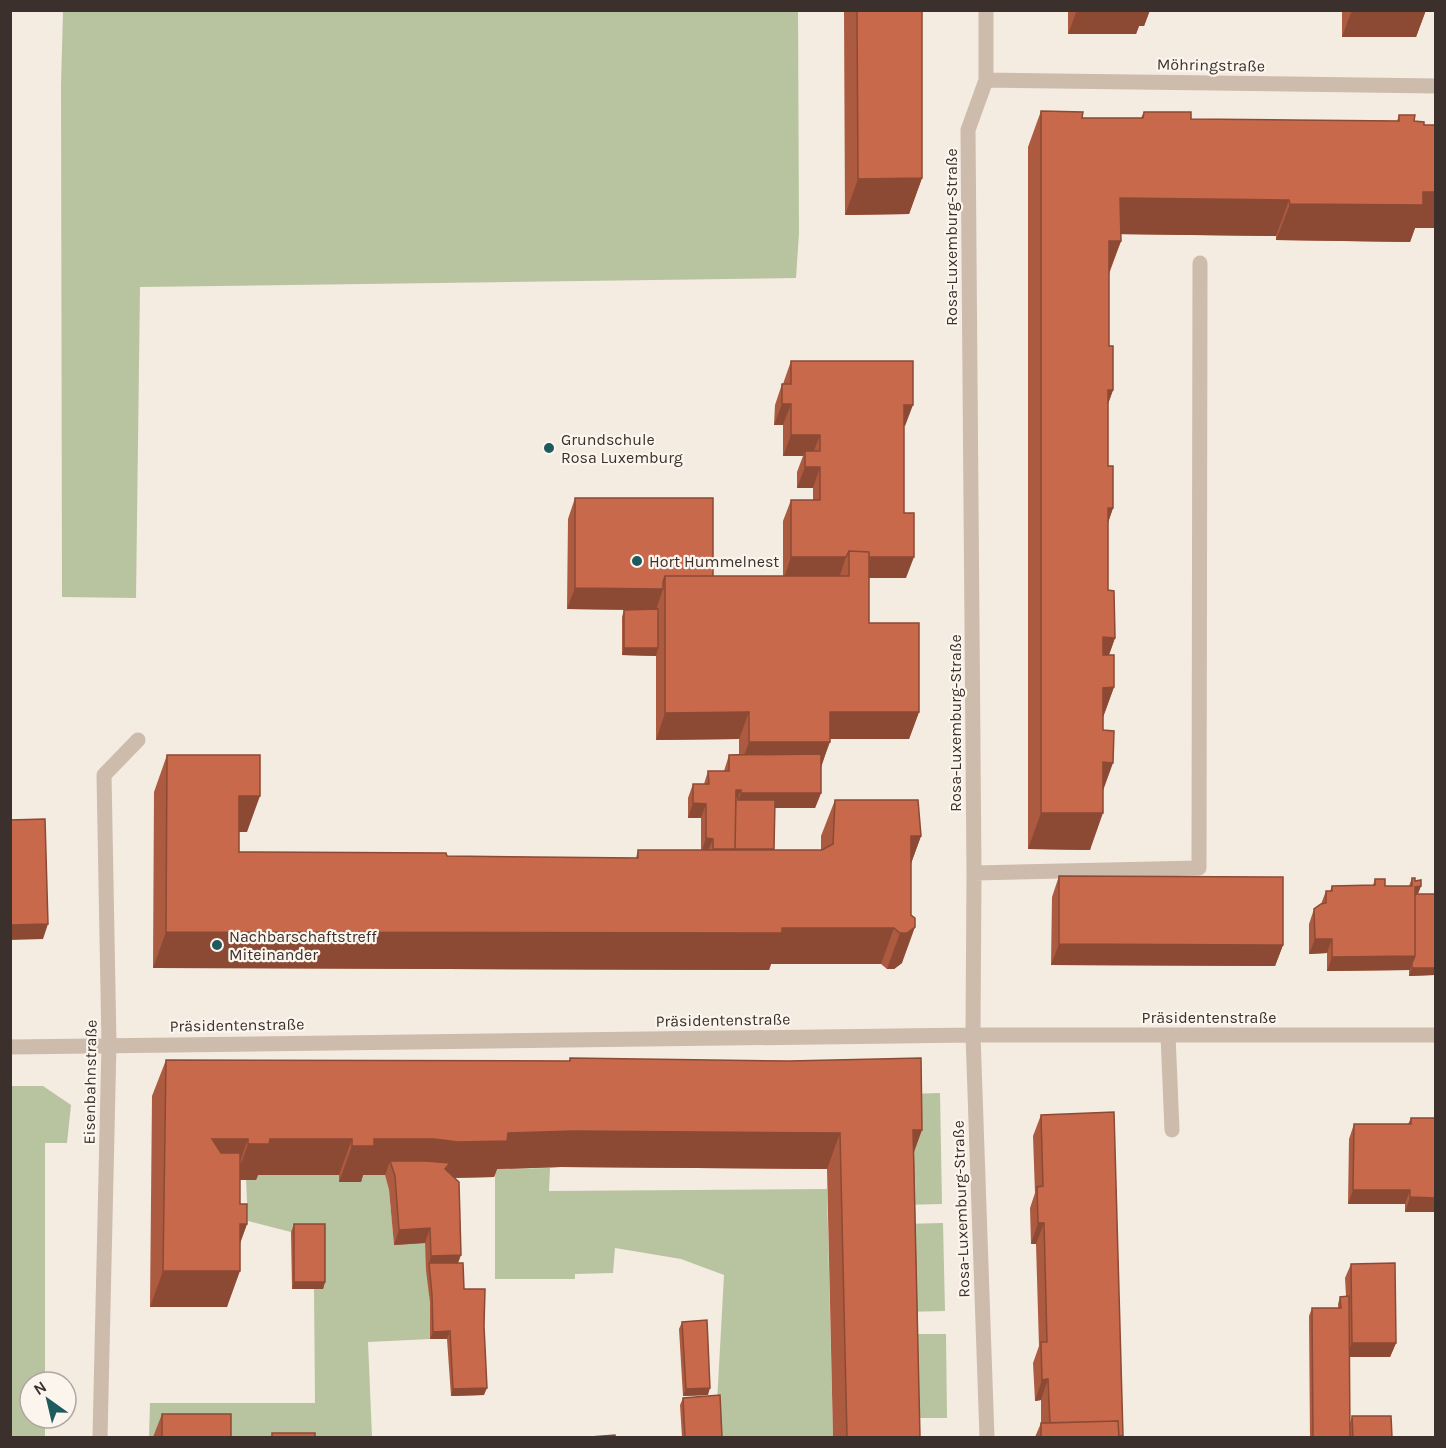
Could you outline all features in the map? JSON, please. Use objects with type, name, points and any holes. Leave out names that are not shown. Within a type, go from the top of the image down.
[{"type":"street","name":"Rosa-Luxemburg-Straße","points":[[986,10],[986,80],[968,130],[974,873],[973,1035],[987,1437]]},
{"type":"street","name":"Möhringstraße","points":[[986,80],[1436,86]]},
{"type":"street","points":[[974,873],[1199,868],[1200,263]]},
{"type":"street","name":"Eisenbahnstraße","points":[[100,1437],[109,1044],[104,775],[138,740]]},
{"type":"street","name":"Präsidentenstraße","points":[[10,1047],[973,1035],[1436,1035]]},
{"type":"street","points":[[1168,1035],[1172,1130]]},
{"type":"green space","points":[[63,11],[798,11],[799,233],[796,278],[140,287],[136,598],[62,597],[61,86]]},
{"type":"green space","points":[[11,1086],[43,1086],[71,1105],[67,1143],[45,1143],[45,1370],[18,1370],[18,1430],[45,1430],[45,1437],[11,1437]]},
{"type":"green space","points":[[940,1093],[942,1204],[901,1205],[907,1094]]},
{"type":"green space","points":[[550,1168],[549,1191],[827,1189],[833,1437],[719,1437],[717,1403],[724,1275],[681,1259],[615,1248],[613,1273],[575,1274],[575,1279],[495,1279],[495,1169]]},
{"type":"green space","points":[[256,1175],[339,1175],[339,1182],[361,1175],[385,1175],[389,1190],[394,1244],[425,1243],[430,1303],[430,1339],[368,1342],[372,1437],[149,1438],[150,1403],[315,1403],[314,1288],[322,1232],[291,1232],[248,1221],[246,1180]]},
{"type":"green space","points":[[943,1223],[945,1311],[903,1312],[902,1224]]},
{"type":"green space","points":[[904,1334],[946,1334],[947,1418],[905,1418]]},
{"type":"building","points":[[857,10],[922,10],[922,178],[858,179]]},
{"type":"building","points":[[1041,111],[1083,112],[1082,118],[1143,118],[1144,112],[1191,112],[1191,119],[1399,121],[1399,115],[1415,115],[1414,121],[1424,122],[1424,125],[1436,125],[1436,192],[1423,192],[1423,205],[1290,204],[1289,200],[1120,198],[1121,241],[1109,241],[1109,346],[1113,346],[1113,390],[1108,390],[1108,466],[1113,466],[1113,508],[1108,508],[1108,590],[1114,591],[1115,638],[1103,637],[1103,655],[1114,655],[1114,687],[1103,688],[1103,730],[1114,731],[1113,763],[1103,762],[1103,813],[1041,813]]},
{"type":"building","points":[[791,361],[913,361],[913,405],[904,405],[904,513],[914,513],[914,557],[869,557],[869,552],[849,551],[846,557],[791,557],[791,500],[820,500],[820,467],[805,467],[805,451],[820,451],[820,435],[791,435],[791,404],[782,404],[782,384],[791,384]]},
{"type":"building","name":"Hort Hummelnest","points":[[575,498],[713,498],[713,576],[665,576],[663,589],[575,588]]},
{"type":"building","points":[[849,551],[869,552],[869,623],[919,623],[919,712],[830,712],[830,742],[749,742],[749,712],[665,713],[665,576],[849,576]]},
{"type":"building","points":[[658,609],[658,648],[624,648],[624,610]]},
{"type":"building","points":[[821,754],[821,793],[741,793],[741,790],[736,790],[735,849],[713,849],[713,839],[706,838],[706,804],[693,803],[693,784],[709,784],[708,771],[729,771],[729,755]]},
{"type":"building","points":[[167,755],[260,755],[260,796],[239,796],[239,852],[446,853],[447,856],[638,858],[638,850],[822,850],[833,844],[835,800],[918,800],[921,836],[911,836],[911,915],[915,918],[915,927],[907,933],[900,933],[894,928],[782,928],[782,933],[166,932]]},
{"type":"building","points":[[736,797],[738,800],[775,800],[774,849],[735,849]]},
{"type":"building","points":[[45,819],[48,924],[10,925],[10,820]]},
{"type":"building","points":[[1059,876],[1283,877],[1283,945],[1059,944]]},
{"type":"building","points":[[1412,878],[1415,878],[1415,881],[1421,880],[1421,886],[1415,887],[1415,956],[1332,957],[1332,939],[1315,939],[1314,909],[1326,903],[1326,891],[1332,891],[1332,886],[1375,885],[1375,879],[1385,879],[1385,886],[1412,886]]},
{"type":"building","points":[[1415,894],[1436,894],[1436,968],[1412,968],[1415,956]]},
{"type":"building","points":[[570,1058],[789,1061],[921,1058],[922,1130],[913,1130],[920,1437],[847,1437],[840,1133],[574,1131],[508,1133],[507,1141],[374,1139],[374,1146],[352,1146],[352,1139],[270,1139],[269,1144],[248,1144],[248,1139],[212,1139],[221,1153],[240,1153],[240,1204],[247,1204],[247,1224],[240,1224],[240,1271],[163,1271],[166,1060],[570,1061]]},
{"type":"building","points":[[1114,1112],[1123,1436],[1119,1436],[1118,1421],[1050,1423],[1048,1379],[1042,1380],[1041,1342],[1047,1342],[1044,1223],[1038,1223],[1037,1187],[1043,1186],[1041,1115]]},
{"type":"building","points":[[1411,1118],[1436,1118],[1436,1198],[1410,1197],[1410,1190],[1353,1190],[1354,1124],[1411,1124]]},
{"type":"building","points":[[390,1161],[450,1163],[445,1169],[459,1182],[461,1255],[431,1256],[430,1228],[399,1230],[395,1176]]},
{"type":"building","points":[[294,1224],[325,1224],[325,1282],[294,1282]]},
{"type":"building","points":[[429,1263],[463,1263],[464,1289],[485,1289],[487,1388],[453,1389],[450,1331],[433,1332]]},
{"type":"building","points":[[1395,1263],[1396,1343],[1352,1343],[1351,1264]]},
{"type":"building","points":[[1349,1296],[1350,1437],[1313,1437],[1312,1308],[1341,1308],[1340,1297]]},
{"type":"building","points":[[707,1320],[710,1388],[686,1389],[682,1322]]},
{"type":"building","points":[[720,1395],[722,1437],[685,1437],[683,1398]]},
{"type":"building","points":[[162,1414],[231,1414],[231,1437],[162,1437]]},
{"type":"building","points":[[1352,1416],[1391,1416],[1392,1437],[1353,1437]]},
{"type":"building","points":[[1118,1421],[1119,1437],[1041,1437],[1041,1423]]},
{"type":"building","points":[[272,1433],[315,1433],[315,1437],[272,1437]]},
{"type":"building","points":[[615,1435],[615,1437],[590,1437]]},
{"type":"place","name":"Grundschule Rosa Luxemburg","points":[[549,448]]},
{"type":"place","name":"Hort Hummelnest","points":[[637,561]]},
{"type":"place","name":"Nachbarschaftstreff Miteinander","points":[[217,945]]}]
